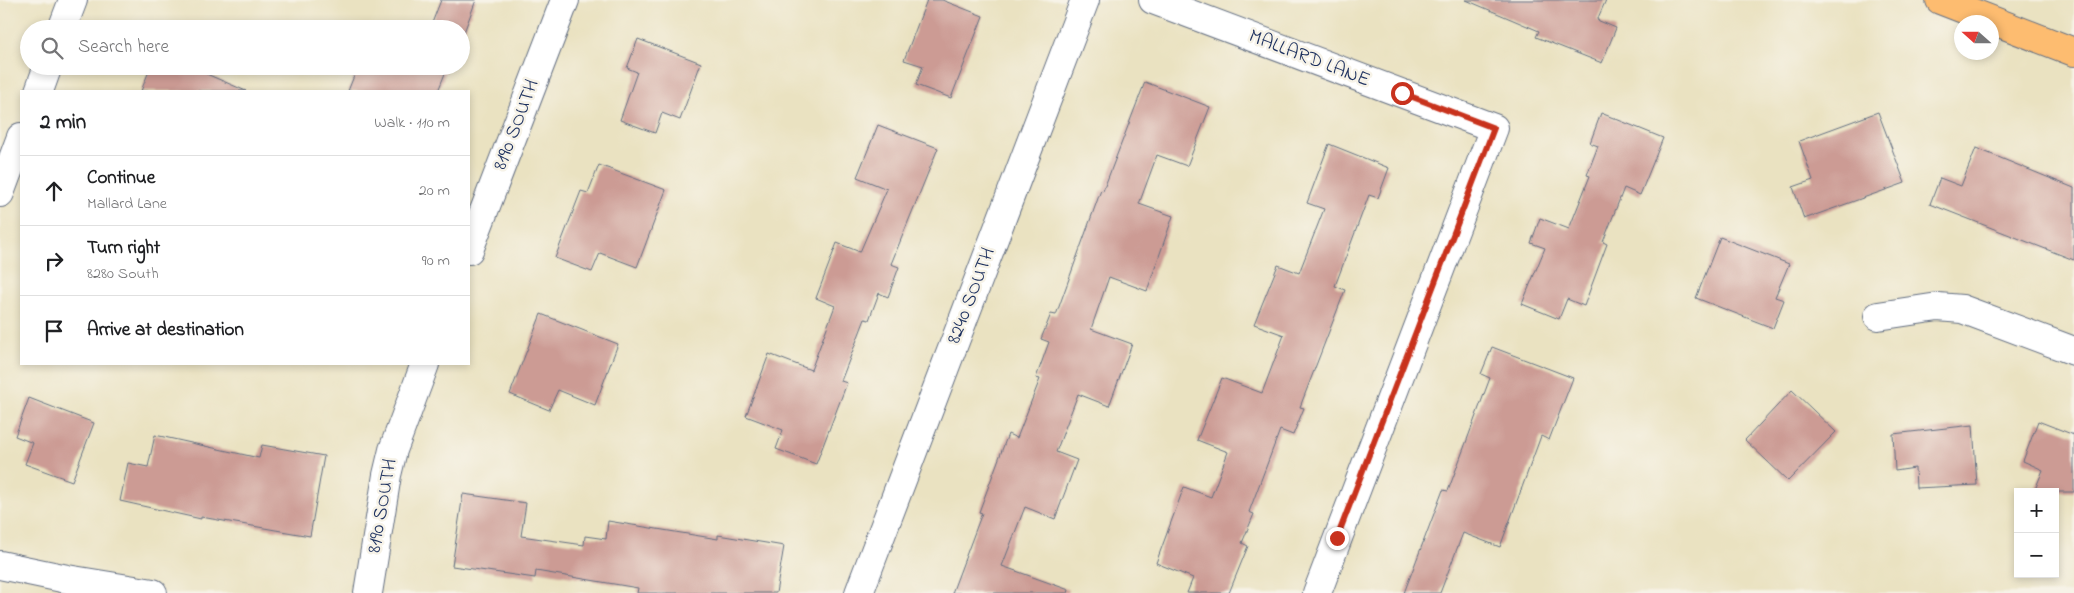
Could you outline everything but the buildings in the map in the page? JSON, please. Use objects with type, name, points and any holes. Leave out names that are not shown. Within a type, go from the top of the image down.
[{"type":"highway","points":[[1940,0],[2074,52]]},
{"type":"street","points":[[65,20],[73,0]]},
{"type":"street","name":"8190 SOUTH","points":[[470,247],[565,0]]},
{"type":"street","name":"8240 SOUTH","points":[[859,593],[1085,0]]},
{"type":"street","name":"MALLARD LANE","points":[[1153,0],[1494,128],[1316,593]]},
{"type":"street","points":[[38,90],[44,75]]},
{"type":"street","points":[[0,193],[20,139]]},
{"type":"street","points":[[1878,316],[1938,307],[1962,309],[2074,351]]},
{"type":"street","name":"8190 SOUTH","points":[[368,593],[387,475],[393,450],[425,365]]},
{"type":"street","points":[[0,565],[67,579],[153,593]]},
{"type":"route","points":[[1337,538],[1494,128],[1402,93]]}]
